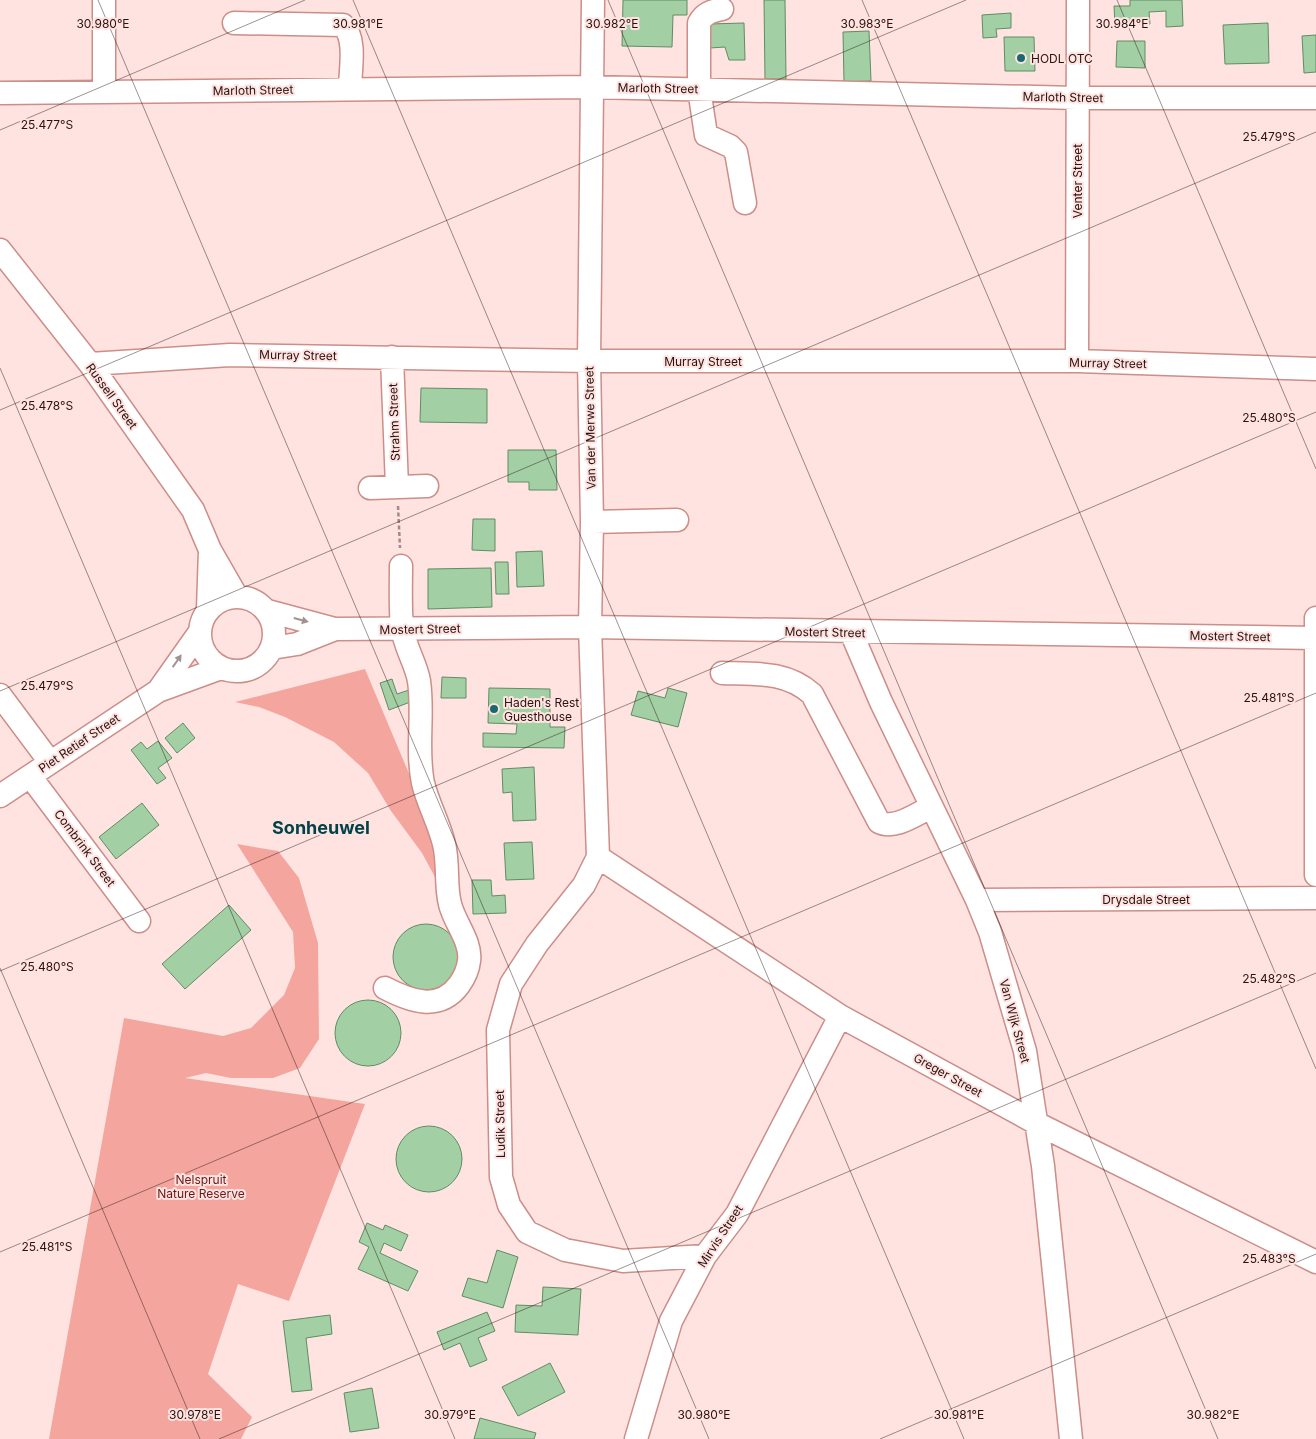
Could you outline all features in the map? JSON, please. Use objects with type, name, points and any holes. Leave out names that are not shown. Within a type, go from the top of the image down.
[{"type":"street","points":[[104,0],[104,91]]},
{"type":"street","name":"Van der Merwe Street","points":[[593,0],[589,361],[592,522],[590,627],[598,856]]},
{"type":"street","name":"Venter Street","points":[[1077,361],[1078,0]]},
{"type":"street","points":[[722,9],[710,12],[702,17],[699,23],[699,89],[706,134],[730,146],[736,152],[745,203]]},
{"type":"street","points":[[234,23],[343,24],[349,30],[351,39],[350,89]]},
{"type":"street","name":"Marloth Street","points":[[0,93],[592,87],[1077,98],[1316,98]]},
{"type":"street","name":"Russell Street","points":[[0,250],[90,364],[193,510],[210,550],[237,597]]},
{"type":"street","name":"Murray Street","points":[[90,364],[230,355],[392,356],[589,361],[1077,361],[1316,368]]},
{"type":"street","name":"Strahm Street","points":[[392,356],[397,487]]},
{"type":"street","points":[[370,488],[427,486]]},
{"type":"street","points":[[592,522],[677,520]]},
{"type":"street","name":"Russell Street","points":[[208,609],[210,550]]},
{"type":"street","points":[[384,988],[403,997],[419,1001],[439,1001],[449,996],[457,987],[465,976],[469,961],[467,946],[449,903],[448,864],[444,843],[423,784],[419,755],[419,681],[402,628],[401,566]]},
{"type":"street","points":[[237,597],[250,598],[268,611],[275,632],[272,648],[264,660],[251,669],[236,672],[221,668],[212,662],[202,648],[199,632],[202,620],[208,609],[221,599],[237,597]]},
{"type":"street","name":"Mostert Street","points":[[268,611],[335,629],[590,627],[1316,638]]},
{"type":"street","points":[[1316,618],[1316,875]]},
{"type":"street","name":"Mostert Street","points":[[272,648],[297,644],[335,629]]},
{"type":"street","name":"Piet Retief Street","points":[[158,691],[199,632]]},
{"type":"street","name":"Van Wijk Street","points":[[851,632],[881,702],[977,900],[990,932],[1025,1051],[1038,1124],[1071,1439]]},
{"type":"street","name":"Piet Retief Street","points":[[0,796],[158,691],[221,668]]},
{"type":"street","points":[[722,673],[777,676],[800,683],[812,694],[879,822],[886,825],[894,824],[931,806]]},
{"type":"street","points":[[0,695],[50,762]]},
{"type":"street","name":"Combrink Street","points":[[30,776],[139,920]]},
{"type":"street","name":"Greger Street","points":[[598,856],[840,1016],[1038,1124],[1316,1262]]},
{"type":"street","name":"Ludik Street","points":[[598,856],[584,885],[537,944],[511,984],[504,1007],[498,1030],[501,1177],[509,1205],[527,1232],[565,1250],[623,1261],[705,1256]]},
{"type":"street","name":"Drysdale Street","points":[[977,900],[1316,898]]},
{"type":"street","name":"Mirvis Street","points":[[636,1439],[671,1321],[705,1256],[736,1214],[840,1016]]},
{"type":"path","points":[[397,487],[401,566]]},
{"type":"green space","points":[[365,669],[447,864],[449,903],[422,853],[391,811],[368,773],[334,742],[285,717],[259,707],[235,702]]},
{"type":"green space","name":"Nelspruit Nature Reserve","points":[[237,844],[278,851],[299,878],[318,943],[319,1039],[300,1068],[273,1078],[231,1078],[206,1073],[185,1078],[365,1104],[289,1301],[238,1284],[208,1374],[252,1417],[241,1439],[49,1439],[124,1018],[223,1036],[251,1028],[284,995],[295,968],[293,932]]},
{"type":"building","points":[[623,0],[687,0],[687,15],[673,15],[672,47],[622,46]]},
{"type":"building","points":[[764,0],[785,0],[786,79],[765,79]]},
{"type":"building","points":[[1130,0],[1182,0],[1183,26],[1166,27],[1166,11],[1149,12],[1150,24],[1115,25],[1114,6],[1130,6]]},
{"type":"building","points":[[1011,13],[1011,28],[996,29],[997,37],[983,38],[982,15]]},
{"type":"building","points":[[744,23],[745,60],[729,60],[725,47],[710,48],[709,24]]},
{"type":"building","points":[[1268,23],[1269,63],[1225,64],[1223,25]]},
{"type":"building","points":[[869,31],[871,81],[844,82],[843,32]]},
{"type":"building","points":[[1316,35],[1316,72],[1304,73],[1302,36]]},
{"type":"building","points":[[1004,37],[1034,37],[1035,71],[1005,71]]},
{"type":"building","points":[[1117,41],[1145,41],[1145,68],[1116,67]]},
{"type":"building","points":[[421,388],[487,389],[487,423],[420,422]]},
{"type":"building","points":[[508,450],[556,450],[557,490],[529,490],[529,482],[508,482]]},
{"type":"building","points":[[473,519],[495,519],[495,551],[472,550]]},
{"type":"building","points":[[542,551],[544,586],[517,587],[516,552]]},
{"type":"building","points":[[495,562],[508,562],[509,594],[496,594]]},
{"type":"building","points":[[491,568],[492,607],[428,609],[428,569]]},
{"type":"building","points":[[442,677],[466,678],[466,698],[441,698]]},
{"type":"building","points":[[392,679],[397,694],[409,690],[413,701],[389,710],[380,683]]},
{"type":"building","points":[[489,688],[550,689],[550,727],[565,727],[564,748],[483,747],[483,733],[516,734],[517,724],[488,723]]},
{"type":"building","points":[[668,688],[687,693],[678,727],[631,715],[638,691],[665,698]]},
{"type":"building","points":[[183,723],[195,738],[177,753],[165,738]]},
{"type":"building","points":[[158,741],[172,758],[158,768],[166,778],[157,784],[131,750],[141,742],[147,749]]},
{"type":"building","points":[[534,767],[536,820],[513,821],[512,792],[503,793],[502,769]]},
{"type":"building","points":[[142,803],[159,825],[116,859],[99,837]]},
{"type":"building","points":[[532,842],[534,879],[506,880],[504,843]]},
{"type":"building","points":[[472,880],[491,880],[492,896],[505,895],[506,913],[473,914]]},
{"type":"building","points":[[229,905],[251,930],[185,989],[162,964]]},
{"type":"building","points":[[426,924],[439,927],[449,934],[456,944],[459,957],[456,970],[449,980],[439,987],[426,990],[413,987],[403,980],[396,970],[393,957],[396,944],[403,934],[413,927]]},
{"type":"building","points":[[368,1000],[381,1003],[391,1010],[398,1020],[401,1033],[398,1046],[391,1056],[381,1063],[368,1066],[355,1063],[345,1056],[338,1046],[335,1033],[338,1020],[345,1010],[355,1003]]},
{"type":"building","points":[[429,1126],[442,1129],[452,1136],[459,1146],[462,1159],[459,1172],[452,1182],[442,1189],[429,1192],[416,1189],[406,1182],[399,1172],[396,1159],[399,1146],[406,1136],[416,1129]]},
{"type":"building","points":[[367,1223],[383,1230],[385,1225],[408,1235],[401,1251],[384,1243],[380,1253],[418,1271],[408,1291],[358,1269],[369,1247],[359,1242]]},
{"type":"building","points":[[497,1250],[518,1257],[503,1308],[462,1296],[468,1278],[487,1283]]},
{"type":"building","points":[[543,1287],[581,1289],[578,1335],[515,1332],[516,1305],[542,1306]]},
{"type":"building","points":[[487,1312],[495,1331],[478,1338],[487,1360],[470,1367],[460,1343],[444,1350],[437,1332]]},
{"type":"building","points":[[330,1315],[332,1334],[306,1338],[312,1390],[292,1392],[283,1321]]},
{"type":"building","points":[[550,1363],[565,1392],[518,1416],[502,1387]]},
{"type":"building","points":[[372,1388],[379,1428],[350,1432],[344,1393]]},
{"type":"building","points":[[480,1418],[536,1433],[534,1439],[474,1439]]},
{"type":"place","name":"HODL OTC","points":[[1021,58]]},
{"type":"place","name":"Haden's Rest Guesthouse","points":[[494,709]]},
{"type":"district","name":"Sonheuwel","points":[[321,827]]}]
